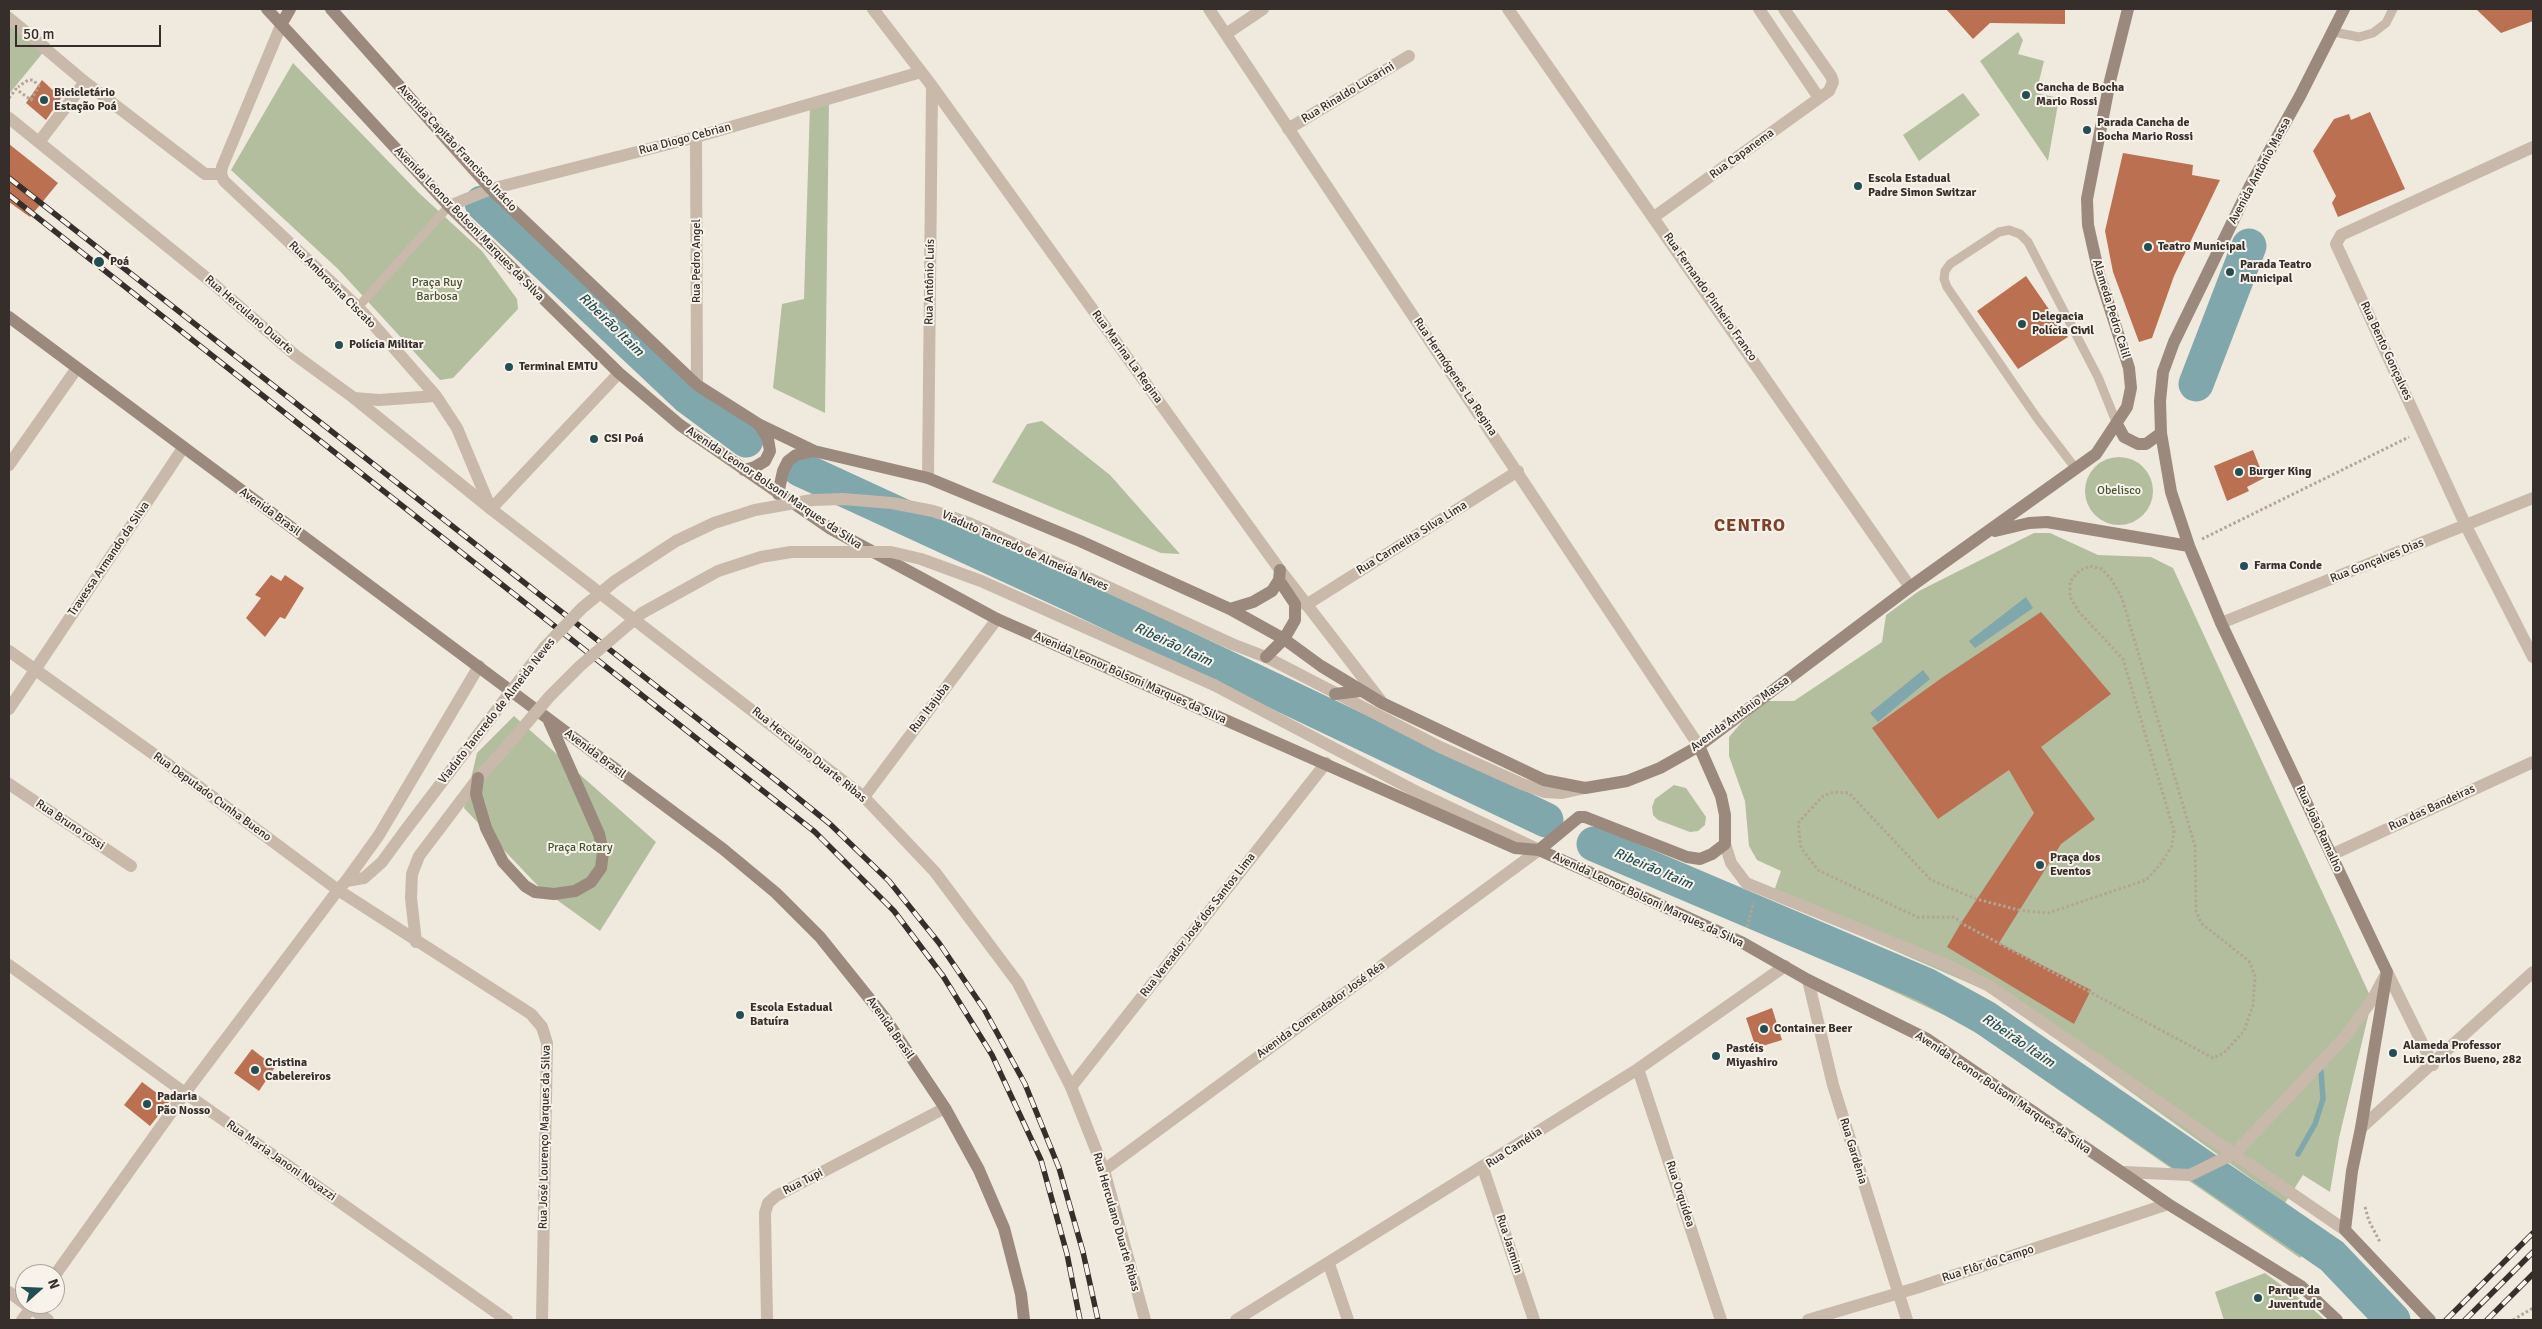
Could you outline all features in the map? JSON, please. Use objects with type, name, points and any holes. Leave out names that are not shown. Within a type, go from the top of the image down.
[{"type":"main road","name":"Avenida Leonor Bolsoni Marques da Silva","points":[[267,9],[282,23],[449,206],[620,373],[680,425],[831,529],[880,558],[996,619],[1515,848],[1539,850],[1743,943],[1808,980],[1928,1039],[2168,1204],[2301,1286],[2337,1320]]},
{"type":"main road","points":[[282,23],[290,9]]},
{"type":"main road","name":"Avenida Capitão Francisco Inácio","points":[[331,9],[491,189],[698,385]]},
{"type":"main road","name":"Alameda Pedro Calil","points":[[2096,454],[2127,407],[2131,388],[2129,368],[2099,274],[2088,225],[2087,199],[2108,91],[2128,9]]},
{"type":"main road","name":"Avenida Antônio Massa","points":[[1986,533],[2029,523],[2047,522],[2189,546],[2171,492],[2163,451],[2160,401],[2163,372],[2174,342],[2250,186],[2334,32],[2344,9]]},
{"type":"main road","name":"Avenida Brasil","points":[[9,317],[479,666],[723,849],[776,892],[820,937],[885,1018],[945,1108],[978,1170],[1004,1228],[1020,1294],[1024,1320]]},
{"type":"main road","points":[[698,385],[760,425],[814,450],[928,478],[1072,537],[1230,609],[1284,639],[1321,666],[1382,703]]},
{"type":"main road","points":[[2117,424],[2124,437],[2138,444],[2146,444],[2162,433]]},
{"type":"main road","points":[[744,470],[755,467],[764,461],[770,451],[768,439],[760,425]]},
{"type":"main road","points":[[778,494],[783,471],[788,461],[803,452],[814,450]]},
{"type":"main road","name":"Avenida Antônio Massa","points":[[1382,703],[1544,780],[1585,788],[1627,781],[1660,768],[1699,746],[1910,587],[2096,454]]},
{"type":"main road","name":"Rua João Ramalho","points":[[2189,546],[2221,623],[2387,972]]},
{"type":"main road","points":[[1230,609],[1263,597],[1279,575],[1290,595],[1296,612],[1292,628],[1266,657]]},
{"type":"main road","points":[[1335,694],[1360,691]]},
{"type":"main road","points":[[478,778],[476,794],[486,828],[503,862],[525,886],[535,892],[554,894],[575,890],[591,882],[600,868],[602,860],[603,852],[599,834],[548,719]]},
{"type":"main road","points":[[1699,746],[1721,796],[1726,831],[1725,844]]},
{"type":"main road","name":"Avenida Leonor Bolsoni Marques da Silva","points":[[1539,850],[1559,836],[1579,818],[1584,817],[1687,857],[1700,859],[1725,844]]},
{"type":"main road","points":[[2387,972],[2352,1171],[2345,1230],[2430,1320]]},
{"type":"street","name":"Rua Marina La Regina","points":[[873,9],[932,86],[1279,575],[1306,605],[1382,703]]},
{"type":"street","name":"Rua Hermógenes La Regina","points":[[1209,9],[1518,471],[1699,746]]},
{"type":"street","points":[[1226,34],[1264,9]]},
{"type":"street","name":"Rua Fernando Pinheiro Franco","points":[[1508,9],[1910,587]]},
{"type":"street","points":[[1759,9],[1824,95],[1833,82],[1831,76],[1784,9]]},
{"type":"street","points":[[9,18],[85,82],[205,174],[221,174],[282,23]]},
{"type":"street","name":"Rua Rinaldo Lucarini","points":[[1288,129],[1409,56]]},
{"type":"street","name":"Rua Diogo Cebrian","points":[[449,206],[491,189],[696,137],[921,72]]},
{"type":"street","points":[[39,142],[85,82]]},
{"type":"street","name":"Rua Antônio Luís","points":[[928,478],[932,86]]},
{"type":"street","name":"Rua Capanema","points":[[1654,217],[1824,95]]},
{"type":"street","name":"Rua Herculano Duarte","points":[[9,118],[209,280],[295,355],[354,398],[491,508]]},
{"type":"street","name":"Rua Pedro Angel","points":[[696,137],[698,385]]},
{"type":"street","name":"Rua Bento Gonçalves","points":[[2533,147],[2341,235],[2338,239],[2337,249],[2423,430],[2466,526],[2533,657]]},
{"type":"street","name":"Rua Ambrosina Ciscato","points":[[221,174],[224,181],[358,307],[436,396],[457,428],[491,508]]},
{"type":"street","points":[[9,465],[77,368]]},
{"type":"street","points":[[491,508],[620,373]]},
{"type":"street","points":[[354,398],[379,400],[436,396]]},
{"type":"street","name":"Travessa Armando da Silva","points":[[9,709],[183,448]]},
{"type":"street","name":"Rua Carmelita Silva Lima","points":[[1306,605],[1518,471]]},
{"type":"street","name":"Rua Gonçalves Dias","points":[[2221,623],[2533,498]]},
{"type":"street","name":"Viaduto Tancredo de Almeida Neves","points":[[342,885],[364,878],[382,862],[544,648],[582,608],[615,581],[676,541],[714,523],[754,510],[812,500],[843,499],[892,503],[934,511],[969,524],[1232,644],[1266,657]]},
{"type":"street","name":"Rua Herculano Duarte Ribas","points":[[491,508],[864,797],[935,872],[978,926],[1018,983],[1070,1087],[1104,1170],[1145,1320]]},
{"type":"street","name":"Avenida Leonor Bolsoni Marques da Silva","points":[[478,778],[550,696],[580,666],[642,613],[718,571],[760,557],[791,552],[891,552],[921,559],[981,581],[1214,685],[1419,793],[1539,850]]},
{"type":"street","name":"Rua Itajuba","points":[[864,797],[996,619]]},
{"type":"street","name":"Rua Deputado Cunha Bueno","points":[[9,651],[342,885],[416,942]]},
{"type":"street","points":[[1266,657],[1440,747],[1522,784],[1545,792],[1562,793],[1585,788]]},
{"type":"street","points":[[63,1264],[184,1093],[380,835],[479,666]]},
{"type":"street","name":"Rua das Bandeiras","points":[[2331,855],[2533,762]]},
{"type":"street","name":"Rua Vereador José dos Santos Lima","points":[[1070,1087],[1326,763]]},
{"type":"street","points":[[416,942],[411,898],[412,874],[419,856],[478,778]]},
{"type":"street","name":"Rua Bruno rossi","points":[[9,784],[130,866]]},
{"type":"street","points":[[1725,844],[1732,863],[1746,883],[1946,964],[1989,986],[2235,1152],[2345,1230]]},
{"type":"street","name":"Avenida Comendador José Réa","points":[[1104,1170],[1539,850]]},
{"type":"street","name":"Rua José Lourenço Marques da Silva","points":[[416,942],[531,1014],[542,1027],[547,1043],[542,1320]]},
{"type":"street","name":"Rua Maria Janoni Novazzi","points":[[9,965],[184,1093],[506,1320]]},
{"type":"street","name":"Rua Camélia","points":[[1236,1320],[1483,1168],[1638,1069],[1785,966]]},
{"type":"street","points":[[2123,1172],[2190,1175],[2217,1163],[2235,1152],[2345,1038],[2372,1000],[2387,972]]},
{"type":"street","points":[[2387,972],[2433,1065]]},
{"type":"street","points":[[2361,1128],[2433,1065],[2533,972]]},
{"type":"street","name":"Rua Gardênia","points":[[1808,980],[1833,1085],[1907,1320]]},
{"type":"street","name":"Rua Orquídea","points":[[1638,1069],[1721,1320]]},
{"type":"street","name":"Rua Tupi","points":[[767,1320],[765,1213],[768,1203],[776,1196],[945,1108]]},
{"type":"street","name":"Rua Jasmim","points":[[1483,1168],[1534,1320]]},
{"type":"street","name":"Rua Flôr do Campo","points":[[1808,1320],[1897,1293],[2168,1204]]},
{"type":"street","points":[[1329,1264],[1348,1320]]},
{"type":"lane","points":[[2334,32],[2359,37],[2373,33],[2386,23],[2393,9]]},
{"type":"lane","points":[[358,307],[449,206]]},
{"type":"lane","points":[[2076,469],[2037,418],[1947,286],[1944,278],[1950,264],[1999,232],[2009,230],[2020,234],[2028,242],[2098,377],[2117,424]]},
{"type":"path","points":[[9,98],[16,89],[31,100],[39,86],[33,80],[28,80],[18,87]]},
{"type":"path","points":[[2189,546],[2423,430]]},
{"type":"path","points":[[2090,566],[2102,569],[2122,598],[2195,846],[2196,911],[2201,923],[2249,961],[2255,976],[2254,1005],[2244,1031],[2224,1053],[2213,1058],[2091,990],[1961,923],[1955,917],[1916,917],[1818,870],[1800,848],[1798,823],[1823,796],[1834,792],[1849,793],[1931,880],[1976,899],[2020,910],[2048,913],[2146,880],[2172,846],[2174,831],[2123,659],[2079,612],[2070,597],[2070,582],[2079,571],[2090,566]]},
{"type":"path","points":[[1747,925],[1756,896]]},
{"type":"path","points":[[2365,1200],[2369,1221],[2383,1247]]},
{"type":"path","points":[[2513,1320],[2533,1308]]},
{"type":"green space","points":[[9,11],[50,44],[9,94]]},
{"type":"green space","name":"Cancha de Bocha Mario Rossi","points":[[2018,32],[2023,40],[2018,54],[2044,61],[2036,93],[2059,98],[2048,161],[1980,61]]},
{"type":"green space","name":"Praça Ruy Barbosa","points":[[293,63],[419,193],[482,251],[517,299],[518,309],[453,378],[440,380],[338,269],[231,170]]},
{"type":"green space","points":[[1963,93],[1980,115],[1919,161],[1903,135]]},
{"type":"green space","points":[[829,99],[825,413],[773,388],[782,304],[804,299],[810,105]]},
{"type":"green space","points":[[1042,421],[1110,475],[1180,554],[1161,553],[992,482],[1027,424]]},
{"type":"green space","name":"Obelisco","points":[[2119,457],[2132,459],[2143,467],[2151,478],[2153,491],[2151,504],[2143,515],[2132,523],[2119,525],[2106,523],[2095,515],[2087,504],[2085,491],[2087,478],[2095,467],[2106,459]]},
{"type":"green space","name":"Praça dos Eventos","points":[[2034,533],[2050,533],[2098,555],[2151,557],[2173,568],[2372,1000],[2339,1138],[2330,1192],[2303,1175],[2285,1203],[1996,995],[1772,897],[1781,871],[1757,860],[1749,846],[1745,801],[1729,756],[1729,737],[1742,722],[1766,701],[1794,701],[1882,642],[1886,615],[1919,591]]},
{"type":"green space","name":"Praça Rotary","points":[[514,716],[656,842],[600,931],[539,887],[464,808],[477,753]]},
{"type":"green space","points":[[1674,785],[1686,788],[1706,817],[1705,825],[1698,831],[1690,832],[1658,820],[1653,815],[1652,807],[1655,799]]},
{"type":"green space","points":[[1753,917],[1949,1005],[1973,1019],[2304,1253],[2300,1258],[1978,1034],[1946,1016],[1750,924]]},
{"type":"green space","name":"Parque da Juventude","points":[[2265,1273],[2325,1320],[2224,1320],[2215,1292]]},
{"type":"water","points":[[2026,597],[2033,608],[1975,648],[1969,641]]},
{"type":"water","points":[[1923,670],[1930,679],[1878,722],[1870,713]]},
{"type":"building","points":[[1946,9],[2065,9],[2065,24],[1990,23],[1973,39]]},
{"type":"building","points":[[2476,9],[2533,9],[2533,21],[2501,33]]},
{"type":"building","name":"Bicicletário Estação Poá","points":[[42,80],[61,98],[46,120],[26,103]]},
{"type":"building","points":[[2370,112],[2405,189],[2338,217],[2332,203],[2336,196],[2313,151],[2334,119],[2349,114],[2351,120]]},
{"type":"building","points":[[9,144],[58,183],[30,217],[9,202]]},
{"type":"building","name":"Teatro Municipal","points":[[2123,153],[2193,165],[2192,175],[2220,180],[2174,276],[2152,338],[2139,342],[2113,272],[2105,231]]},
{"type":"building","name":"Delegacia Polícia Civil","points":[[2026,276],[2068,337],[2018,369],[1977,311]]},
{"type":"building","name":"Burger King","points":[[2253,450],[2264,478],[2247,487],[2249,491],[2227,501],[2214,466]]},
{"type":"building","points":[[271,575],[281,581],[285,575],[304,588],[285,619],[280,617],[265,637],[246,618],[261,598],[255,595]]},
{"type":"building","points":[[2041,612],[2111,694],[2041,747],[2095,819],[2061,844],[1999,943],[2091,990],[2074,1024],[1947,947],[2034,813],[2009,770],[1938,819],[1872,728],[1943,677]]},
{"type":"building","name":"Container Beer","points":[[1772,1008],[1782,1040],[1756,1048],[1746,1018]]},
{"type":"building","name":"Cristina Cabelereiros","points":[[252,1049],[275,1067],[259,1091],[234,1073]]},
{"type":"building","name":"Padaria Pão Nosso","points":[[142,1082],[169,1102],[150,1126],[124,1105]]},
{"type":"waterway","name":"Ribeirão Itaim","points":[[482,203],[688,397],[746,440]]},
{"type":"waterway","points":[[2196,384],[2249,246]]},
{"type":"waterway","name":"Ribeirão Itaim","points":[[800,469],[1069,593],[1546,820]]},
{"type":"waterway","name":"Ribeirão Itaim","points":[[1594,844],[1926,985],[1984,1017],[2332,1256],[2393,1320]]},
{"type":"waterway","points":[[2298,1154],[2315,1124],[2323,1099],[2321,1071]]},
{"type":"railway","points":[[9,178],[777,781],[830,824],[889,881],[939,943],[984,1009],[1025,1084],[1059,1168],[1083,1252],[1098,1320]]},
{"type":"railway","points":[[9,195],[815,832],[894,911],[943,976],[992,1055],[1041,1160],[1067,1254],[1080,1320]]},
{"type":"railway","points":[[2446,1320],[2533,1233]]},
{"type":"railway","points":[[2465,1320],[2533,1252]]},
{"type":"railway","points":[[2487,1320],[2533,1274]]},
{"type":"place","name":"Cancha de Bocha Mario Rossi","points":[[2026,95]]},
{"type":"place","name":"Bicicletário Estação Poá","points":[[44,100]]},
{"type":"place","name":"Parada Cancha de Bocha Mario Rossi","points":[[2087,130]]},
{"type":"place","name":"Escola Estadual Padre Simon Switzar","points":[[1858,186]]},
{"type":"place","name":"Teatro Municipal","points":[[2148,247]]},
{"type":"place","name":"Poá","points":[[99,262]]},
{"type":"place","name":"Parada Teatro Municipal","points":[[2230,272]]},
{"type":"place","name":"Delegacia Polícia Civil","points":[[2022,324]]},
{"type":"place","name":"Polícia Militar","points":[[339,345]]},
{"type":"place","name":"Terminal EMTU","points":[[509,367]]},
{"type":"place","name":"CSI Poá","points":[[594,439]]},
{"type":"place","name":"Burger King","points":[[2239,472]]},
{"type":"place","name":"Farma Conde","points":[[2244,566]]},
{"type":"place","name":"Praça dos Eventos","points":[[2040,865]]},
{"type":"place","name":"Escola Estadual Batuíra","points":[[740,1015]]},
{"type":"place","name":"Container Beer","points":[[1764,1029]]},
{"type":"place","name":"Alameda Professor Luiz Carlos Bueno, 282","points":[[2393,1053]]},
{"type":"place","name":"Pastéis Miyashiro","points":[[1716,1056]]},
{"type":"place","name":"Cristina Cabelereiros","points":[[255,1070]]},
{"type":"place","name":"Padaria Pão Nosso","points":[[147,1104]]},
{"type":"place","name":"Parque da Juventude","points":[[2258,1298]]},
{"type":"district","name":"CENTRO","points":[[1750,526]]}]
